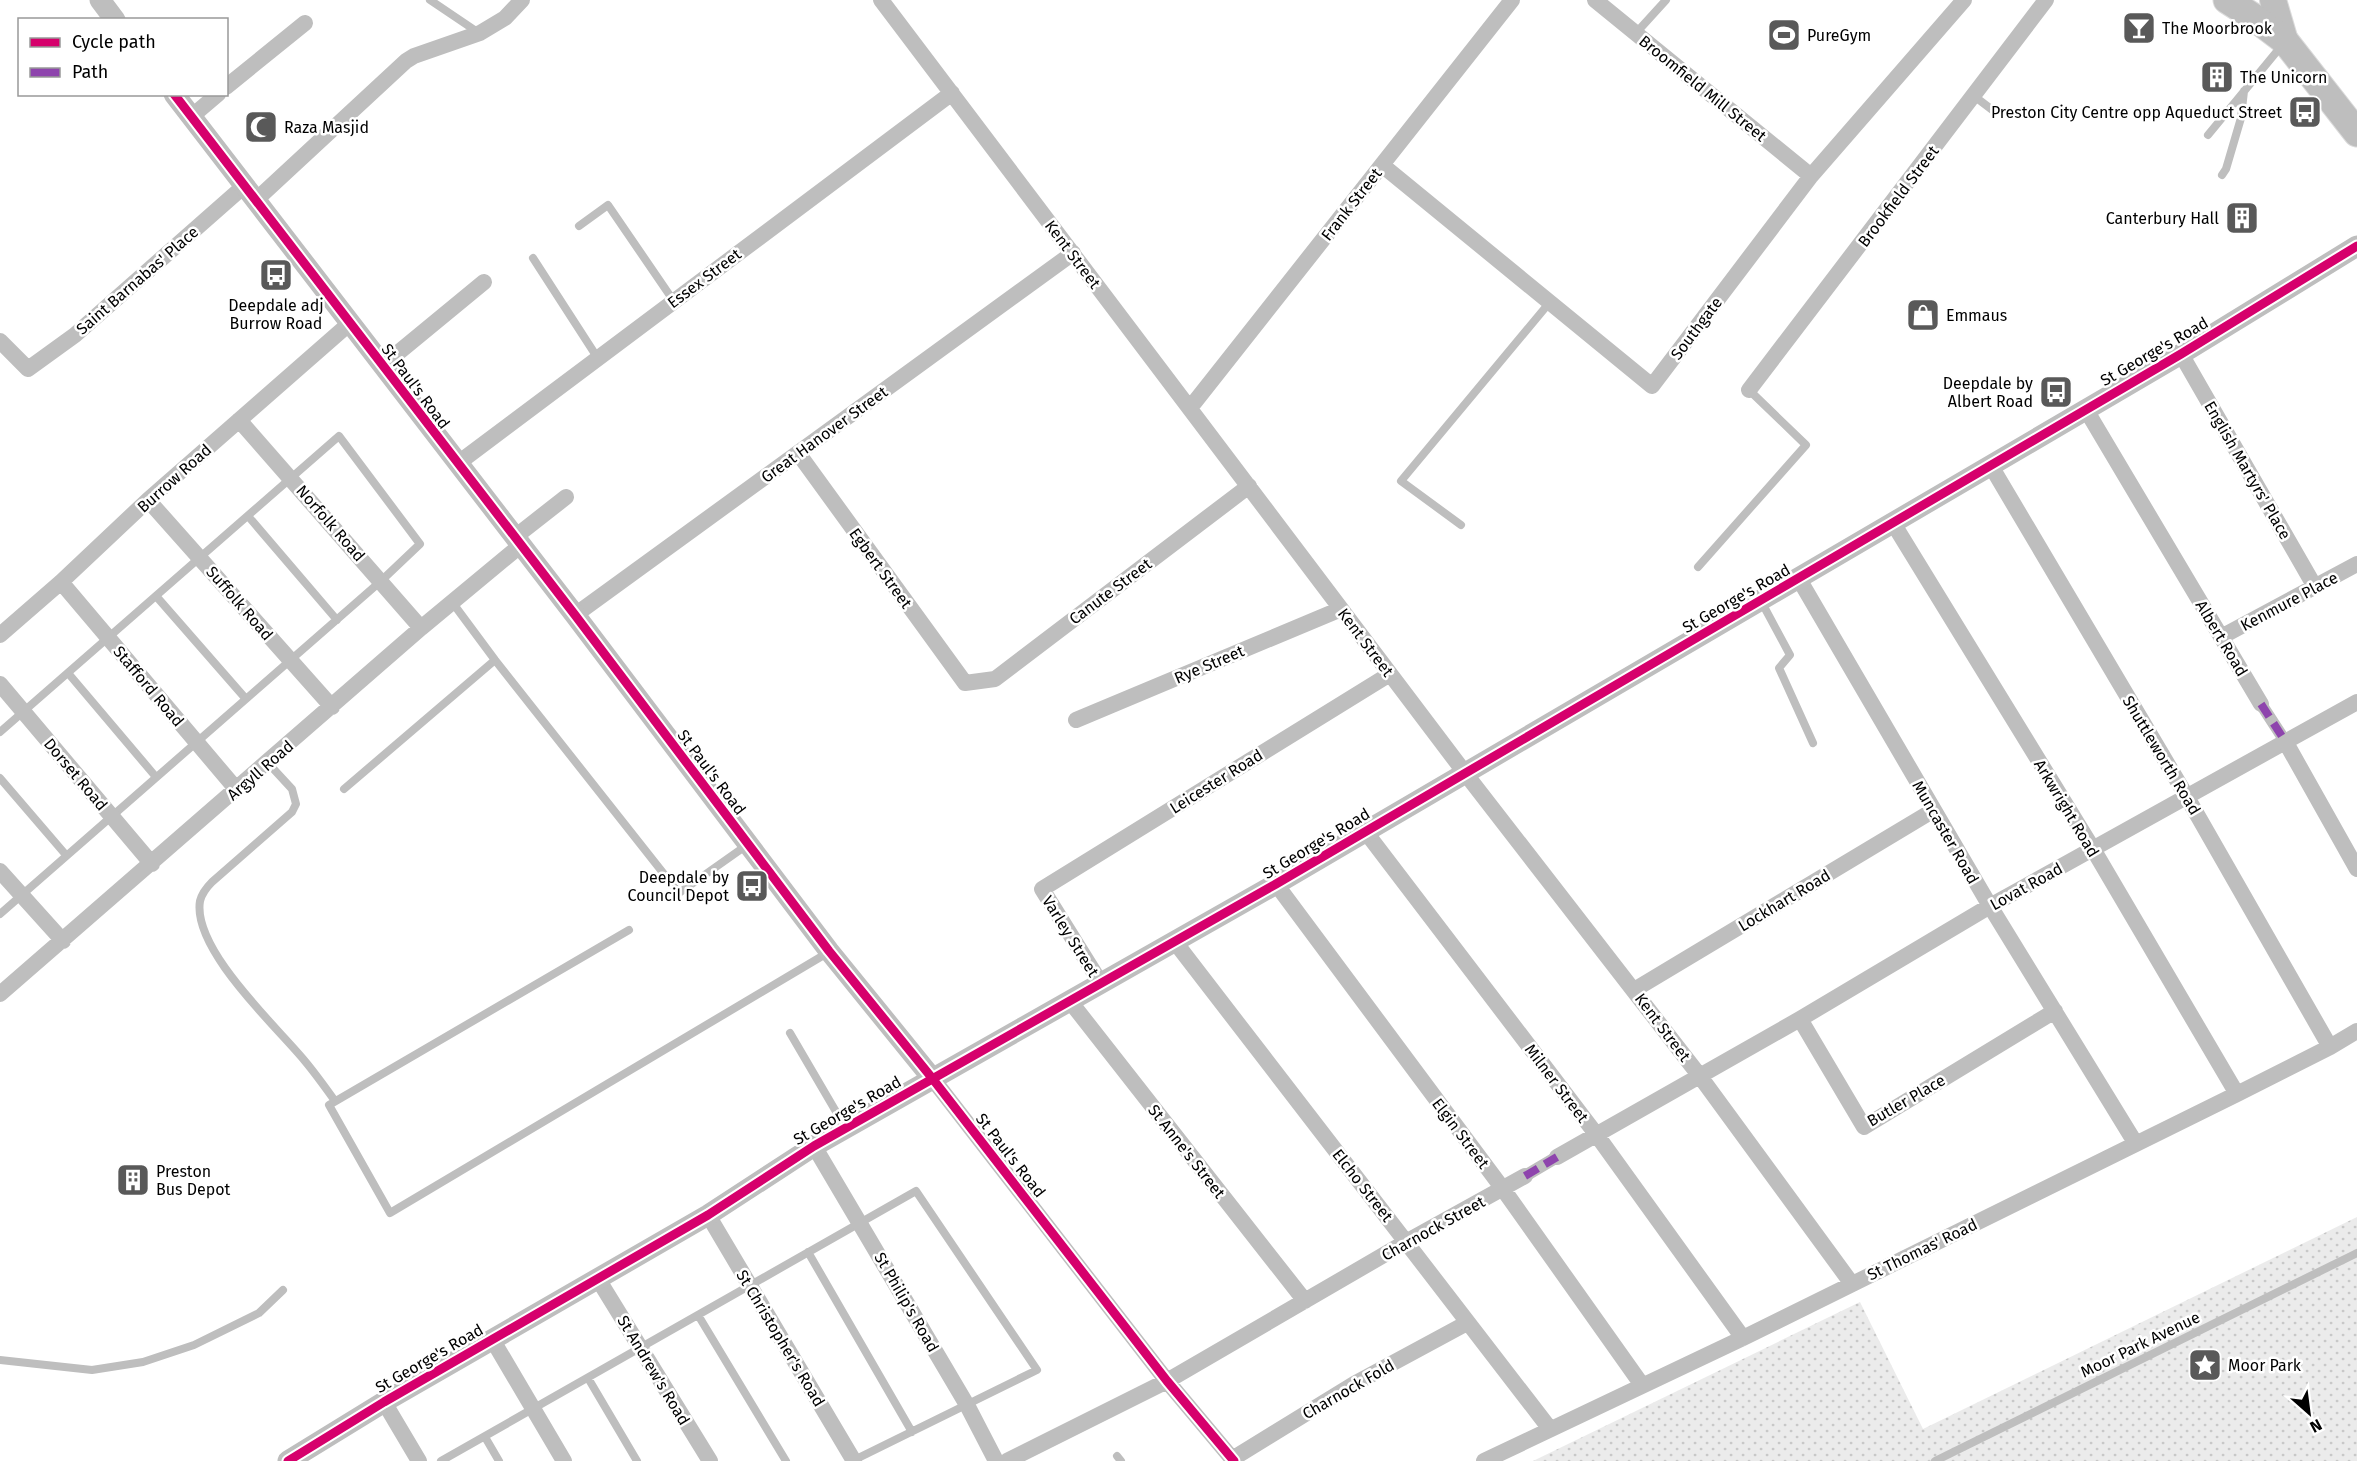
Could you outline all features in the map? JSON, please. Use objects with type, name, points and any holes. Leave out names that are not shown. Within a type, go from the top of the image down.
[{"type":"highway","points":[[2227,0],[2253,16],[2285,41],[2357,133]]},
{"type":"main road","points":[[2273,0],[2285,41]]},
{"type":"street","points":[[100,0],[114,18]]},
{"type":"street","name":"Saint Barnabas' Place","points":[[0,341],[28,369],[75,335],[249,194],[400,66],[414,56],[480,33],[505,18],[522,0]]},
{"type":"street","name":"Kent Street","points":[[881,0],[1465,773],[1635,990],[1852,1284]]},
{"type":"street","name":"Frank Street","points":[[1190,408],[1512,0]]},
{"type":"street","name":"Broomfield Mill Street","points":[[1595,0],[1811,177]]},
{"type":"street","name":"Southgate","points":[[1382,165],[1652,386],[1811,177],[1964,0]]},
{"type":"street","name":"Brookfield Street","points":[[1749,390],[2046,0]]},
{"type":"street","points":[[228,85],[305,23]]},
{"type":"street","name":"Essex Street","points":[[457,464],[951,93]]},
{"type":"street","name":"St Paul's Road","points":[[175,96],[575,615],[829,951],[932,1078],[1167,1381],[1233,1460]]},
{"type":"street","points":[[191,117],[216,96]]},
{"type":"street","name":"St George's Road","points":[[288,1461],[384,1402],[708,1215],[845,1127],[1276,884],[1991,466],[2085,408],[2181,354],[2357,246]]},
{"type":"street","name":"Great Hanover Street","points":[[575,615],[1072,253]]},
{"type":"street","points":[[382,366],[484,282]]},
{"type":"street","name":"Burrow Road","points":[[0,635],[239,420],[344,315]]},
{"type":"street","name":"English Martyrs' Place","points":[[2181,354],[2315,587]]},
{"type":"street","name":"Albert Road","points":[[2085,408],[2260,704],[2285,741],[2357,869]]},
{"type":"street","name":"Norfolk Road","points":[[239,420],[421,628]]},
{"type":"street","name":"Egbert Street","points":[[798,453],[965,683]]},
{"type":"street","name":"Shuttleworth Road","points":[[1991,466],[2187,797],[2330,1047]]},
{"type":"street","name":"Canute Street","points":[[965,683],[995,679],[1249,486]]},
{"type":"street","name":"Argyll Road","points":[[0,994],[452,602],[566,497]]},
{"type":"street","name":"Suffolk Road","points":[[148,500],[332,707]]},
{"type":"street","name":"Arkwright Road","points":[[1893,523],[2092,849],[2237,1094]]},
{"type":"street","name":"Kenmure Place","points":[[2221,638],[2357,564]]},
{"type":"street","name":"Muncaster Road","points":[[1798,579],[1990,906],[2136,1143]]},
{"type":"street","name":"Stafford Road","points":[[61,582],[237,790]]},
{"type":"street","name":"Rye Street","points":[[1076,720],[1341,609]]},
{"type":"street","name":"Leicester Road","points":[[1042,889],[1390,674]]},
{"type":"street","name":"Dorset Road","points":[[0,684],[152,864]]},
{"type":"street","name":"Lovat Road","points":[[1699,1075],[1800,1019],[1990,906],[2357,702]]},
{"type":"street","name":"Lockhart Road","points":[[1635,990],[1935,810]]},
{"type":"street","name":"Milner Street","points":[[1365,831],[1596,1134],[1743,1338]]},
{"type":"street","points":[[0,872],[63,941]]},
{"type":"street","name":"Elgin Street","points":[[1276,884],[1503,1189],[1642,1385]]},
{"type":"street","name":"Varley Street","points":[[1042,889],[1100,982]]},
{"type":"street","name":"Elcho Street","points":[[1175,942],[1550,1428]]},
{"type":"street","name":"St Anne's Street","points":[[1069,1000],[1305,1301]]},
{"type":"street","name":"Butler Place","points":[[1800,1019],[1864,1127],[2055,1011]]},
{"type":"street","name":"St Thomas' Road","points":[[1484,1461],[1743,1338],[2237,1094],[2357,1031]]},
{"type":"street","name":"Charnock Street","points":[[1006,1461],[1167,1381],[1699,1075]]},
{"type":"street","name":"St Philip's Road","points":[[814,1146],[861,1222],[967,1405],[996,1461]]},
{"type":"street","name":"St Christopher's Road","points":[[708,1215],[853,1461]]},
{"type":"street","name":"St Andrew's Road","points":[[598,1279],[710,1461]]},
{"type":"street","name":"Charnock Fold","points":[[1233,1460],[1354,1384],[1467,1323]]},
{"type":"street","points":[[492,1339],[564,1461]]},
{"type":"street","points":[[384,1402],[419,1461]]},
{"type":"lane","points":[[430,0],[480,33]]},
{"type":"lane","points":[[1636,33],[1666,0]]},
{"type":"lane","points":[[2208,135],[2285,41]]},
{"type":"lane","points":[[2222,175],[2226,169],[2241,118],[2244,91]]},
{"type":"lane","points":[[1974,96],[1995,112]]},
{"type":"lane","points":[[579,226],[608,206],[673,300]]},
{"type":"lane","points":[[533,258],[597,357]]},
{"type":"lane","points":[[1461,525],[1401,481],[1550,303]]},
{"type":"lane","points":[[1698,567],[1806,445],[1749,390]]},
{"type":"lane","points":[[0,732],[339,436],[420,544],[337,620],[0,914]]},
{"type":"lane","points":[[248,516],[337,620]]},
{"type":"lane","points":[[156,596],[246,699]]},
{"type":"lane","points":[[1761,600],[1790,656],[1779,668],[1813,743]]},
{"type":"lane","points":[[452,602],[679,894],[748,845]]},
{"type":"lane","points":[[344,789],[495,660]]},
{"type":"lane","points":[[68,673],[156,777]]},
{"type":"lane","points":[[268,763],[292,789],[296,804],[292,812],[212,882],[202,894],[201,916],[208,937],[235,984],[304,1060],[335,1101]]},
{"type":"lane","points":[[0,778],[66,855]]},
{"type":"lane","points":[[629,930],[329,1105],[390,1213],[829,951]]},
{"type":"lane","points":[[790,1033],[845,1127]]},
{"type":"lane","points":[[441,1461],[916,1191],[1037,1370],[853,1461]]},
{"type":"lane","points":[[808,1252],[912,1431]]},
{"type":"lane","name":"Moor Park Avenue","points":[[1935,1461],[2357,1253]]},
{"type":"lane","points":[[0,1360],[92,1370],[143,1362],[194,1345],[259,1313],[282,1290]]},
{"type":"lane","points":[[698,1315],[786,1461]]},
{"type":"lane","points":[[588,1378],[637,1461]]},
{"type":"lane","points":[[485,1437],[499,1461]]},
{"type":"shaded area","name":"Moor Park","points":[[2357,1217],[2357,1461],[1533,1461],[1860,1302],[1923,1429]]},
{"type":"marked path","points":[[2261,704],[2285,741]]},
{"type":"marked path","points":[[1525,1176],[1557,1157]]},
{"type":"cycle path","points":[[176,96],[575,615],[829,951],[932,1078],[1167,1381],[1234,1461]]},
{"type":"cycle path","points":[[288,1461],[384,1402],[708,1215],[814,1146],[1276,884],[2181,354],[2357,246]]},
{"type":"place","name":"The Moorbrook","points":[[2139,28]]},
{"type":"place","name":"PureGym","points":[[1784,35]]},
{"type":"place","name":"The Unicorn","points":[[2217,77]]},
{"type":"place","name":"Preston City Centre opp Aqueduct Street","points":[[2305,112]]},
{"type":"place","name":"Raza Masjid","points":[[261,127]]},
{"type":"place","name":"Canterbury Hall","points":[[2242,218]]},
{"type":"place","name":"Deepdale adj Burrow Road","points":[[276,275]]},
{"type":"place","name":"Emmaus","points":[[1923,315]]},
{"type":"place","name":"Deepdale by Albert Road","points":[[2056,392]]},
{"type":"place","name":"Deepdale by Council Depot","points":[[752,886]]},
{"type":"place","name":"Preston Bus Depot","points":[[133,1180]]},
{"type":"place","name":"Moor Park","points":[[2205,1365]]}]
